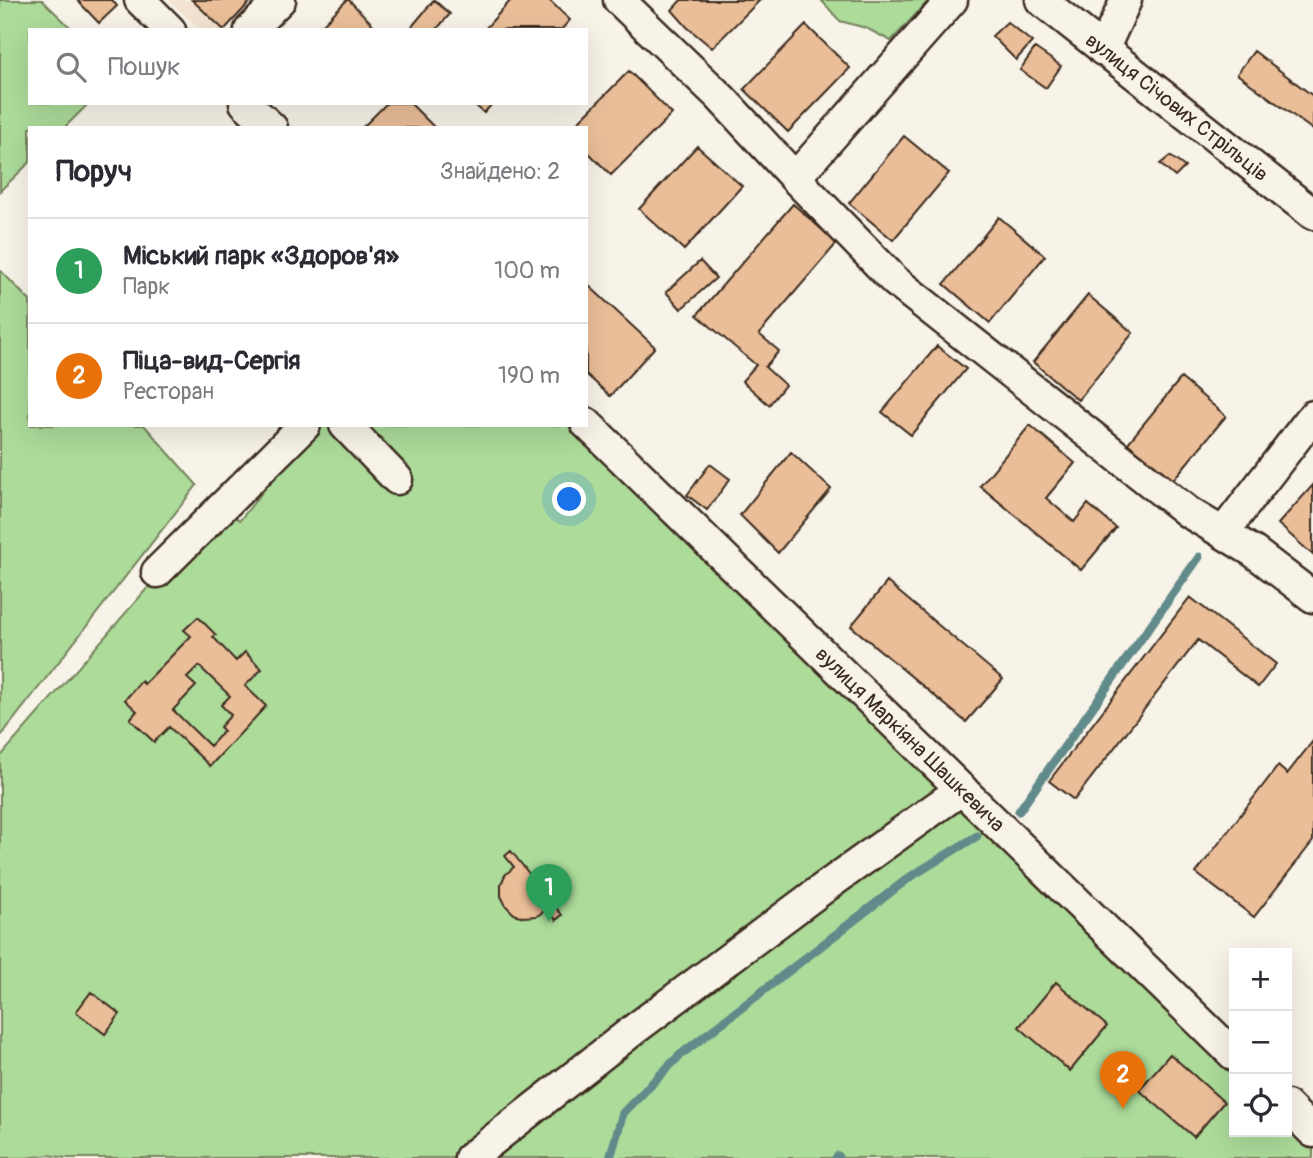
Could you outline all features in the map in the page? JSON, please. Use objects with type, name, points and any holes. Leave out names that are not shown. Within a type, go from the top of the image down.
[{"type":"street","points":[[141,0],[168,28]]},
{"type":"street","points":[[252,28],[280,0]]},
{"type":"street","points":[[619,0],[721,98],[895,281],[1188,512],[1254,552],[1313,597]]},
{"type":"street","points":[[795,178],[951,0]]},
{"type":"street","name":"вулиця Січових Стрільців","points":[[1041,0],[1313,214]]},
{"type":"street","points":[[1103,50],[1126,0]]},
{"type":"street","points":[[247,105],[270,126]]},
{"type":"street","points":[[1223,533],[1313,416]]},
{"type":"street","name":"вулиця Маркіяна Шашкевича","points":[[588,426],[1229,1050]]},
{"type":"street","points":[[157,572],[303,427]]},
{"type":"street","points":[[347,427],[397,479]]},
{"type":"street","points":[[470,1158],[657,1012],[962,789]]},
{"type":"street","points":[[1292,1111],[1313,1132]]},
{"type":"shaded area","points":[[169,0],[219,0],[236,16],[225,28],[199,28]]},
{"type":"green space","points":[[0,0],[42,0],[71,28],[28,28],[28,105],[87,105],[66,126],[28,126],[28,164],[0,191]]},
{"type":"green space","points":[[821,0],[929,0],[891,41],[866,28],[840,21]]},
{"type":"green space","points":[[0,270],[28,299],[28,427],[146,427],[197,485],[0,737]]},
{"type":"green space","points":[[314,427],[588,427],[1229,1050],[1229,1137],[1292,1137],[1292,1111],[1313,1132],[1313,1158],[65,1158],[50,1155],[0,1158],[0,757],[218,507],[240,520]]},
{"type":"building","points":[[77,0],[112,0],[117,6],[99,23]]},
{"type":"building","points":[[192,0],[252,0],[226,28],[222,28]]},
{"type":"building","points":[[349,0],[376,28],[319,28]]},
{"type":"building","points":[[434,0],[450,14],[438,28],[411,28]]},
{"type":"building","points":[[511,0],[549,0],[570,20],[563,28],[486,28]]},
{"type":"building","points":[[681,0],[760,0],[712,48],[672,10]]},
{"type":"building","points":[[1007,22],[1032,42],[1016,60],[992,36]]},
{"type":"building","points":[[806,25],[850,68],[788,132],[744,89]]},
{"type":"building","points":[[1035,48],[1061,66],[1046,88],[1020,70]]},
{"type":"building","points":[[1254,51],[1313,96],[1313,130],[1237,74]]},
{"type":"building","points":[[629,71],[672,114],[611,175],[588,152],[588,126],[574,126]]},
{"type":"building","points":[[385,105],[412,105],[433,126],[364,126]]},
{"type":"building","points":[[475,105],[491,105],[484,113]]},
{"type":"building","points":[[904,136],[949,173],[893,240],[849,203]]},
{"type":"building","points":[[697,146],[742,186],[684,250],[639,209]]},
{"type":"building","points":[[1170,156],[1185,167],[1175,177],[1160,164]]},
{"type":"building","points":[[793,204],[837,243],[759,334],[779,351],[765,367],[785,385],[769,405],[742,381],[756,365],[697,315]]},
{"type":"building","points":[[999,217],[1045,256],[990,323],[944,284]]},
{"type":"building","points":[[700,261],[716,278],[681,309],[666,292]]},
{"type":"building","points":[[588,285],[655,347],[610,396],[588,376]]},
{"type":"building","points":[[1088,295],[1133,333],[1078,400],[1033,362]]},
{"type":"building","points":[[937,346],[966,369],[911,435],[882,412]]},
{"type":"building","points":[[1181,378],[1226,416],[1168,486],[1123,449]]},
{"type":"building","points":[[1030,425],[1075,463],[1046,498],[1074,522],[1088,504],[1116,528],[1081,570],[980,486]]},
{"type":"building","points":[[791,452],[831,489],[778,553],[740,515]]},
{"type":"building","points":[[710,464],[730,479],[707,510],[687,495]]},
{"type":"building","points":[[1313,485],[1313,555],[1278,524]]},
{"type":"building","points":[[887,582],[1003,679],[966,722],[851,626]]},
{"type":"building","points":[[1190,597],[1276,664],[1258,687],[1198,640],[1074,800],[1049,781]]},
{"type":"building","points":[[198,617],[236,661],[245,652],[262,669],[245,686],[266,706],[210,766],[169,727],[154,742],[130,719],[137,711],[125,700],[141,681],[144,684],[191,636],[184,630]],"holes":[[[199,666],[230,696],[221,705],[231,715],[220,727],[224,731],[210,746],[173,710],[196,686],[187,678]]]},
{"type":"building","points":[[1313,741],[1313,841],[1254,917],[1196,873],[1278,766],[1287,774]]},
{"type":"building","points":[[511,851],[562,915],[556,920],[547,909],[537,916],[523,917],[514,914],[506,906],[501,896],[501,884],[505,875],[514,867],[505,856]]},
{"type":"building","points":[[1056,982],[1107,1026],[1070,1071],[1019,1027]]},
{"type":"building","points":[[91,992],[120,1014],[105,1034],[76,1012]]},
{"type":"building","points":[[1170,1054],[1224,1102],[1194,1137],[1139,1090]]},
{"type":"waterway","points":[[1019,811],[1199,557]]},
{"type":"waterway","points":[[610,1158],[623,1113],[679,1056],[910,877],[977,836]]},
{"type":"place","name":"Міський парк «Здоров'я»","points":[[549,922]]},
{"type":"place","name":"Піца-вид-Сергія","points":[[1123,1109]]}]
